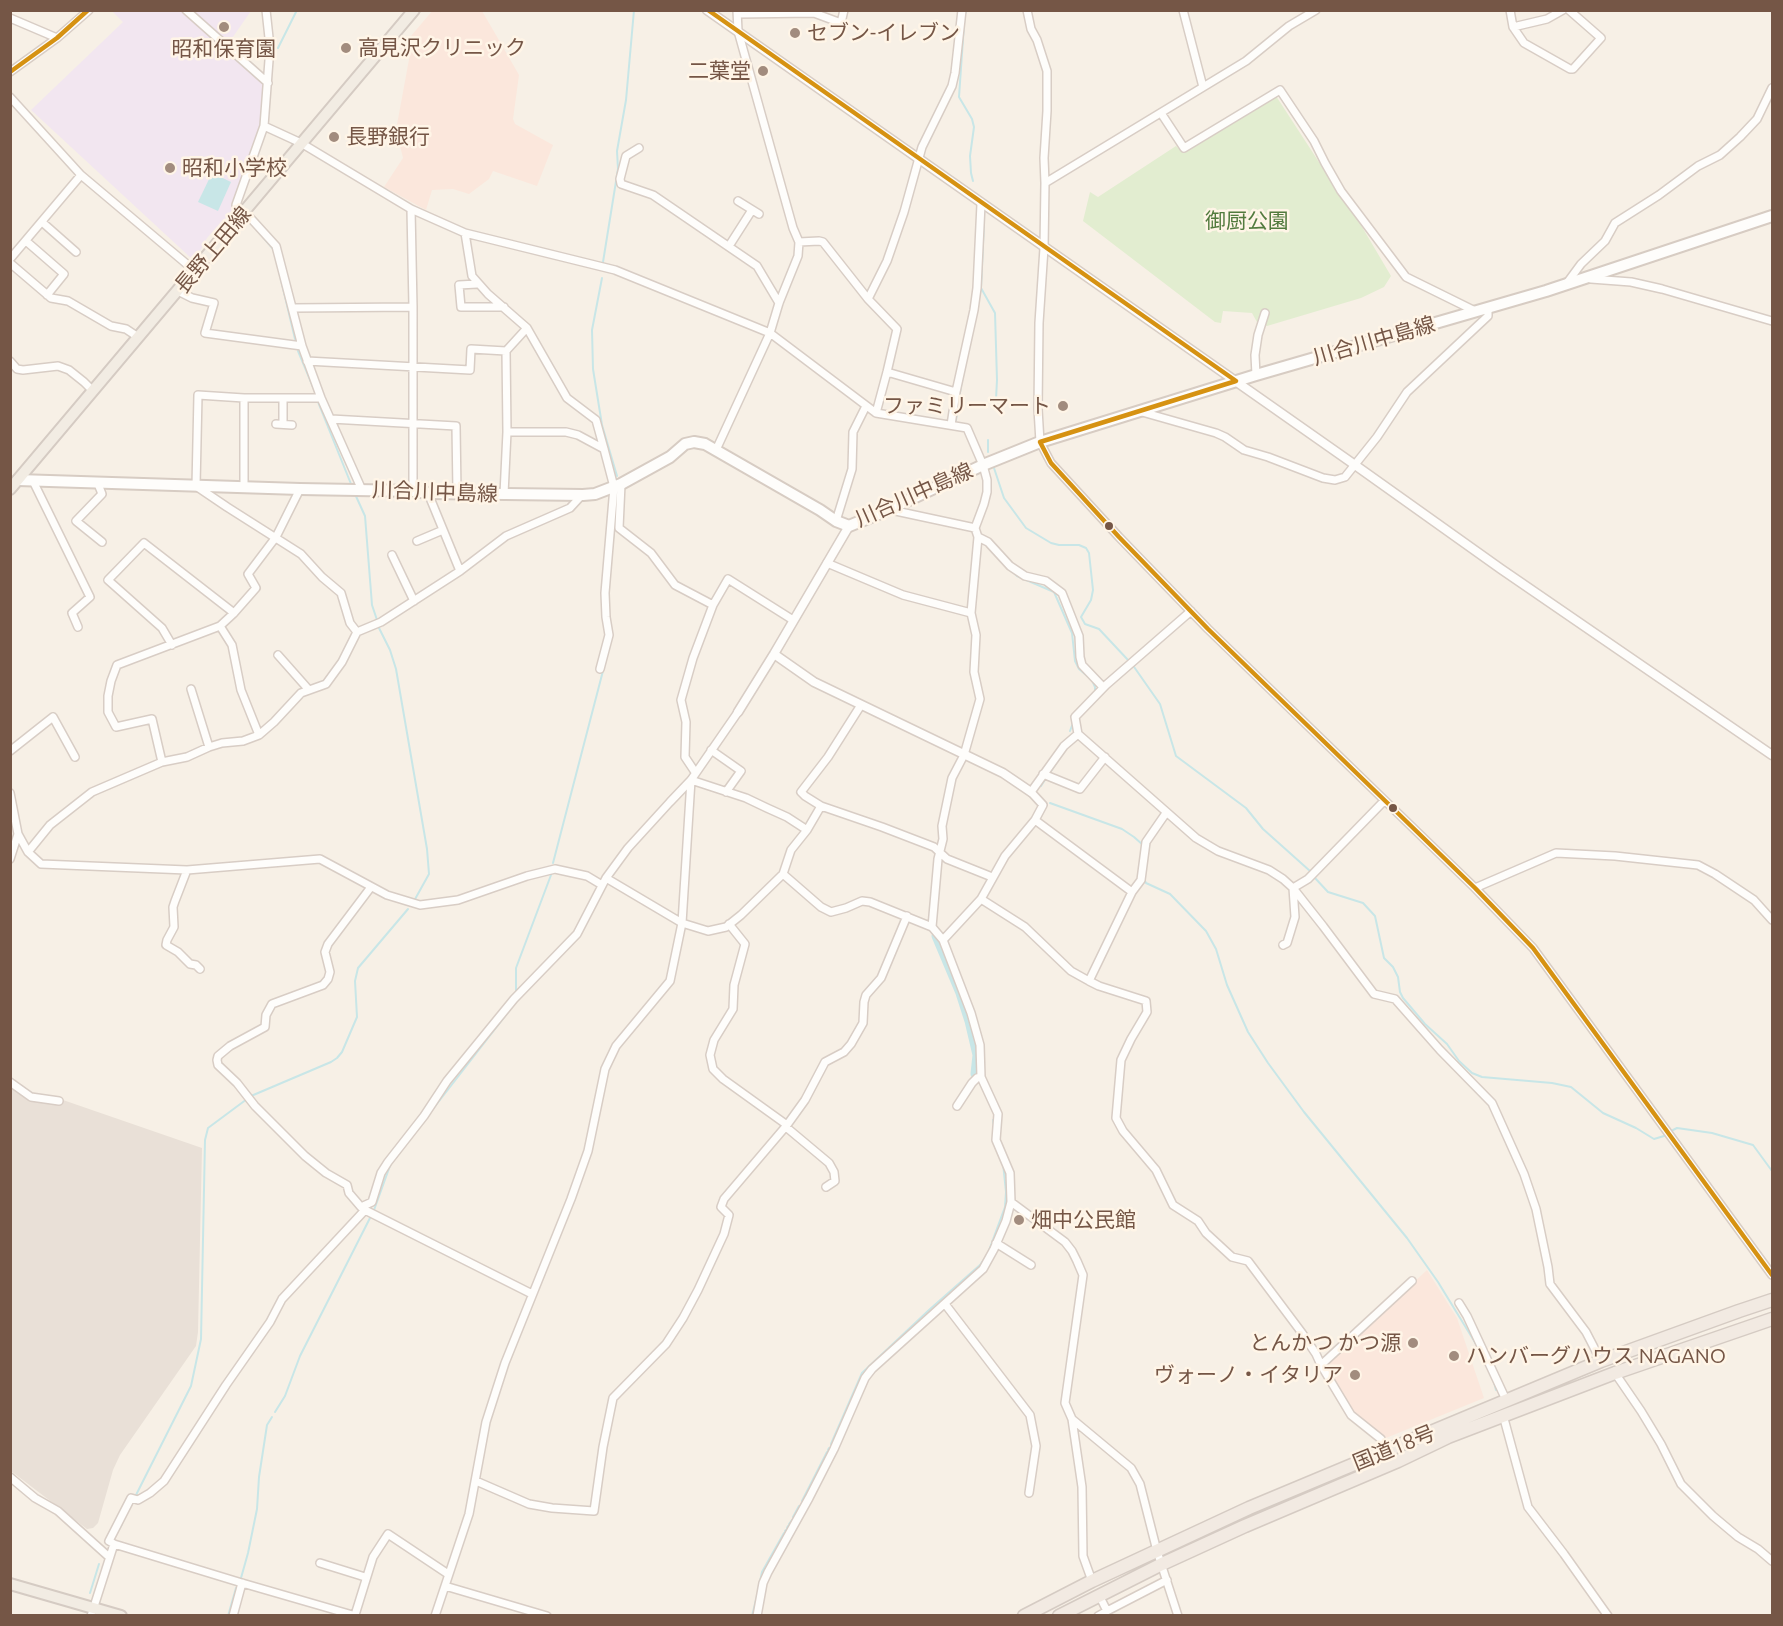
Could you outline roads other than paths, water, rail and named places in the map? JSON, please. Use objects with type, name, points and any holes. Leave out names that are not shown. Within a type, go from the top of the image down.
[{"type":"highway","name":"国道18号","points":[[1024,1616],[1092,1581],[1249,1508],[1601,1361],[1773,1300]]},
{"type":"highway","name":"国道18号","points":[[1059,1616],[1162,1564],[1245,1526],[1503,1415],[1773,1318]]},
{"type":"main road","name":"長野上田線","points":[[13,483],[414,10]]},
{"type":"main road","name":"川合川中島線","points":[[13,483],[33,481],[428,493],[582,495],[595,494],[618,485],[670,457],[685,444],[694,442],[705,444],[836,521],[849,526],[983,465],[1040,442],[1256,375],[1567,284],[1773,216]]},
{"type":"main road","points":[[10,1584],[93,1612],[121,1616]]},
{"type":"street","points":[[10,72],[57,38],[89,10]]},
{"type":"street","points":[[186,10],[268,83]]},
{"type":"street","points":[[266,10],[270,47],[264,126],[236,205],[276,246],[302,346],[321,398],[362,490]]},
{"type":"street","points":[[707,10],[1501,569],[1773,755]]},
{"type":"street","points":[[716,450],[770,333],[798,256],[799,242],[793,228],[738,31],[737,12],[814,13],[841,22],[844,10]]},
{"type":"street","points":[[1027,10],[1031,29],[1043,55],[1047,71],[1038,410],[1040,442],[1051,464],[1191,611],[1475,888],[1533,948],[1773,1275]]},
{"type":"street","points":[[1182,10],[1203,87]]},
{"type":"street","points":[[1510,10],[1513,27],[1524,43],[1573,69],[1600,38],[1569,10]]},
{"type":"street","points":[[1513,27],[1547,18],[1563,10]]},
{"type":"street","points":[[868,299],[887,261],[904,212],[922,147],[952,86],[956,73],[960,11]]},
{"type":"street","points":[[1045,183],[1246,61],[1289,26],[1313,11]]},
{"type":"street","points":[[10,18],[57,38]]},
{"type":"street","points":[[1567,284],[1581,264],[1605,241],[1616,223],[1698,166],[1720,155],[1740,137],[1757,118],[1773,88]]},
{"type":"street","points":[[1161,113],[1184,147],[1280,90],[1314,141],[1341,191],[1406,278],[1476,311]]},
{"type":"street","points":[[10,98],[81,175],[195,271]]},
{"type":"street","points":[[264,126],[301,143],[411,209],[465,233],[615,270],[770,333],[876,412],[967,428],[987,480],[987,492],[975,528],[978,537],[971,613],[976,635],[974,672],[980,699],[964,755],[952,778],[942,826],[944,839],[938,859],[932,927]]},
{"type":"street","points":[[639,148],[626,156],[620,179],[621,184],[653,195],[757,266],[779,303]]},
{"type":"street","points":[[81,175],[10,261],[51,298],[68,301],[111,326],[126,329],[138,337]]},
{"type":"street","points":[[729,246],[755,212],[738,201]]},
{"type":"street","points":[[951,426],[977,288],[981,204]]},
{"type":"street","points":[[411,209],[413,491]]},
{"type":"street","points":[[42,222],[76,252]]},
{"type":"street","points":[[465,233],[472,276],[477,284],[527,328],[567,398],[596,420],[618,485],[619,528],[651,553],[675,585],[713,605]]},
{"type":"street","points":[[26,241],[64,274],[47,295]]},
{"type":"street","points":[[799,242],[823,242],[868,299],[897,328],[876,412]]},
{"type":"street","points":[[1582,278],[1631,282],[1773,321]]},
{"type":"street","points":[[477,284],[459,285],[461,307],[504,307]]},
{"type":"street","points":[[178,291],[192,298],[214,303],[205,333],[302,346]]},
{"type":"street","points":[[292,309],[413,307]]},
{"type":"street","points":[[1141,411],[1216,433],[1244,450],[1323,478],[1335,480],[1345,477],[1377,437],[1407,392],[1488,316],[1488,308]]},
{"type":"street","points":[[1256,375],[1255,355],[1264,313]]},
{"type":"street","points":[[504,494],[507,432],[506,351],[527,328]]},
{"type":"street","points":[[308,361],[470,370],[471,349],[506,351]]},
{"type":"street","points":[[10,361],[16,369],[23,370],[58,366],[69,370],[93,391]]},
{"type":"street","points":[[887,372],[956,392]]},
{"type":"street","points":[[321,398],[244,398],[198,395],[196,486],[301,554],[341,593],[350,623],[357,632]]},
{"type":"street","points":[[244,398],[244,487]]},
{"type":"street","points":[[283,398],[279,424],[292,425]]},
{"type":"street","points":[[836,521],[852,469],[853,432],[866,406]]},
{"type":"street","points":[[331,419],[456,426],[458,492]]},
{"type":"street","points":[[507,432],[566,432],[578,435],[604,448]]},
{"type":"street","points":[[33,481],[90,597],[72,613],[78,627]]},
{"type":"street","points":[[98,484],[102,494],[76,521],[102,542]]},
{"type":"street","points":[[600,669],[609,635],[605,593],[618,485]]},
{"type":"street","points":[[162,762],[152,719],[116,728],[108,712],[108,696],[117,665],[220,626],[234,613],[256,588],[248,574],[276,537],[300,489]]},
{"type":"street","points":[[428,493],[460,571]]},
{"type":"street","points":[[28,852],[50,825],[92,792],[162,762],[187,757],[222,743],[243,741],[259,735],[301,693],[326,684],[342,662],[357,632],[381,622],[414,601],[460,571],[506,536],[570,508],[582,495]]},
{"type":"street","points":[[888,510],[975,528]]},
{"type":"street","points":[[448,1574],[388,1534],[373,1557],[355,1615],[242,1583],[109,1541],[131,1498],[138,1500],[164,1481],[226,1385],[270,1323],[282,1299],[363,1209],[372,1202],[381,1173],[447,1081],[514,999],[577,934],[604,882],[628,848],[691,780],[738,712],[849,526]]},
{"type":"street","points":[[417,542],[443,530]]},
{"type":"street","points":[[978,537],[988,542],[1010,566],[1025,576],[1046,581],[1062,593],[1079,636],[1082,665],[1103,687]]},
{"type":"street","points":[[172,645],[162,628],[108,580],[144,543],[234,613]]},
{"type":"street","points":[[392,555],[414,601]]},
{"type":"street","points":[[827,563],[903,595],[971,613]]},
{"type":"street","points":[[695,772],[685,757],[686,722],[681,700],[693,658],[713,605],[728,579],[793,621]]},
{"type":"street","points":[[1191,611],[1103,687],[1075,717],[1078,734],[1196,838],[1218,851],[1269,870],[1283,879],[1293,888],[1374,994],[1395,999],[1440,1050],[1492,1103],[1524,1174],[1536,1209],[1550,1284],[1586,1332],[1601,1361]]},
{"type":"street","points":[[220,626],[232,645],[242,690],[259,735]]},
{"type":"street","points":[[774,654],[814,682],[1003,773],[1031,792],[1043,805],[1035,820],[1005,856],[981,899],[943,940]]},
{"type":"street","points":[[278,655],[309,690]]},
{"type":"street","points":[[191,689],[209,747]]},
{"type":"street","points":[[861,705],[828,757],[801,792],[820,806],[934,847],[947,859],[992,877]]},
{"type":"street","points":[[10,751],[52,717],[75,757]]},
{"type":"street","points":[[1031,792],[1064,746],[1078,734]]},
{"type":"street","points":[[711,750],[741,771],[726,792]]},
{"type":"street","points":[[1043,774],[1080,789],[1105,757]]},
{"type":"street","points":[[691,780],[767,808],[807,830]]},
{"type":"street","points":[[435,1616],[469,1514],[486,1422],[505,1363],[588,1151],[605,1069],[616,1046],[670,981],[682,923],[691,780]]},
{"type":"street","points":[[10,793],[13,822],[18,834],[28,852],[41,864],[187,870],[320,859],[387,895],[420,905],[458,900],[527,876],[555,869],[604,882],[682,923],[708,931],[726,927],[783,874],[791,850],[807,830],[820,806]]},
{"type":"street","points":[[1293,888],[1308,879],[1384,801]]},
{"type":"street","points":[[1089,981],[1132,892],[1141,880],[1146,842],[1166,813]]},
{"type":"street","points":[[1035,820],[1132,892]]},
{"type":"street","points":[[10,859],[18,834]]},
{"type":"street","points":[[1475,888],[1556,853],[1625,857],[1698,865],[1754,900],[1773,920]]},
{"type":"street","points":[[187,870],[173,907],[174,927],[166,945],[200,969]]},
{"type":"street","points":[[757,1616],[768,1572],[824,1469],[865,1378],[872,1369],[983,1269],[1006,1221],[1011,1202],[1010,1173],[996,1140],[998,1114],[981,1077],[980,1045],[971,1013],[943,940],[932,927],[870,902],[862,901],[831,912],[821,907],[783,874]]},
{"type":"street","points":[[371,887],[327,944],[325,952],[330,972],[323,985],[272,1004],[266,1015],[265,1027],[230,1046],[218,1056],[218,1065],[305,1156],[326,1173],[347,1185],[349,1193],[363,1209],[532,1294]]},
{"type":"street","points":[[1283,945],[1287,943],[1295,917],[1293,888]]},
{"type":"street","points":[[981,899],[1025,927],[1071,971],[1099,986],[1146,1001],[1147,1012],[1121,1060],[1116,1118],[1123,1131],[1156,1170],[1173,1205],[1198,1221],[1206,1233],[1233,1257],[1248,1261],[1302,1333],[1351,1415],[1381,1439],[1386,1451]]},
{"type":"street","points":[[476,1481],[530,1504],[594,1511],[613,1398],[666,1344],[698,1290],[729,1215],[722,1206],[724,1199],[787,1126],[805,1100],[825,1062],[844,1052],[863,1023],[866,995],[881,978],[907,916]]},
{"type":"street","points":[[729,924],[744,944],[735,985],[734,1009],[714,1040],[710,1055],[713,1069],[723,1079],[787,1126],[829,1163],[834,1172],[835,1181],[826,1187]]},
{"type":"street","points":[[957,1106],[972,1083],[981,1077]]},
{"type":"street","points":[[10,1082],[31,1097],[59,1101]]},
{"type":"street","points":[[1011,1202],[1065,1242],[1072,1251],[1083,1275],[1065,1403],[1072,1419],[1082,1487],[1083,1556],[1092,1581]]},
{"type":"street","points":[[996,1243],[1031,1265]]},
{"type":"street","points":[[1321,1365],[1413,1281]]},
{"type":"street","points":[[1459,1303],[1507,1402]]},
{"type":"street","points":[[945,1304],[1030,1415],[1036,1446],[1029,1493]]},
{"type":"street","points":[[1615,1373],[1661,1444],[1681,1484],[1738,1538],[1773,1561]]},
{"type":"street","points":[[1503,1415],[1528,1507],[1608,1616]]},
{"type":"street","points":[[1072,1419],[1132,1470],[1140,1484],[1157,1551],[1178,1616]]},
{"type":"street","points":[[10,1477],[35,1498],[58,1511],[109,1557]]},
{"type":"street","points":[[93,1612],[114,1544]]},
{"type":"street","points":[[320,1563],[365,1577]]},
{"type":"street","points":[[1098,1616],[1167,1580]]},
{"type":"street","points":[[232,1616],[242,1583]]},
{"type":"street","points":[[445,1586],[547,1616]]},
{"type":"street","points":[[1100,1595],[1107,1611]]},
{"type":"water","points":[[212,173],[231,182],[218,211],[198,202]]},
{"type":"waterway","points":[[278,48],[297,10]]},
{"type":"waterway","points":[[603,262],[618,169],[617,151],[626,100],[634,10]]},
{"type":"waterway","points":[[967,10],[959,97],[974,127],[970,156],[973,181]]},
{"type":"waterway","points":[[978,303],[981,288],[984,222]]},
{"type":"waterway","points":[[257,230],[274,250],[295,339]]},
{"type":"waterway","points":[[602,278],[592,330],[593,369],[602,425],[617,476]]},
{"type":"waterway","points":[[981,288],[995,313],[996,399]]},
{"type":"waterway","points":[[956,420],[975,320]]},
{"type":"waterway","points":[[298,351],[316,394]]},
{"type":"waterway","points":[[318,402],[351,484]]},
{"type":"waterway","points":[[988,440],[988,452]]},
{"type":"waterway","points":[[994,468],[1004,498],[1026,528],[1051,543],[1079,545],[1086,548],[1089,553],[1093,590],[1091,600],[1081,617],[1085,624],[1099,629],[1128,660]]},
{"type":"waterway","points":[[355,494],[365,516],[372,605],[377,620]]},
{"type":"waterway","points":[[612,548],[616,515]]},
{"type":"waterway","points":[[1012,571],[1017,576],[1054,592],[1072,633],[1075,661],[1079,669],[1092,680],[1095,692]]},
{"type":"waterway","points":[[378,626],[390,650],[396,669],[427,849],[429,874],[414,901]]},
{"type":"waterway","points":[[1132,664],[1160,704],[1176,756],[1246,808],[1263,829],[1310,871]]},
{"type":"waterway","points":[[553,863],[604,667]]},
{"type":"waterway","points":[[1070,731],[1073,723]]},
{"type":"waterway","points":[[1051,771],[1066,749]]},
{"type":"waterway","points":[[1041,786],[1046,778]]},
{"type":"waterway","points":[[1050,803],[1122,829],[1143,845]]},
{"type":"waterway","points":[[516,993],[516,968],[551,875]]},
{"type":"waterway","points":[[1315,878],[1328,892],[1363,903],[1375,916],[1384,958],[1393,967],[1398,977],[1403,998],[1472,1073],[1482,1077],[1552,1083],[1571,1087],[1603,1113],[1654,1139],[1664,1136]]},
{"type":"waterway","points":[[1144,879],[1146,883],[1170,894],[1206,931],[1216,949],[1227,985],[1248,1032],[1268,1063],[1304,1112],[1407,1238],[1438,1282],[1476,1344]]},
{"type":"waterway","points":[[251,1096],[337,1058],[342,1052],[357,1017],[355,981],[358,968],[408,909]]},
{"type":"waterway","points":[[936,936],[969,1021],[977,1055],[975,1074]]},
{"type":"waterway","points":[[429,1114],[516,1002]]},
{"type":"waterway","points":[[136,1495],[191,1386],[201,1339],[205,1140],[208,1128],[247,1099]]},
{"type":"waterway","points":[[993,1120],[994,1127]]},
{"type":"waterway","points":[[1673,1130],[1677,1128],[1712,1133],[1753,1145],[1772,1171]]},
{"type":"waterway","points":[[374,1210],[391,1163]]},
{"type":"waterway","points":[[988,1253],[1005,1207],[1003,1163]]},
{"type":"waterway","points":[[275,1412],[285,1396],[300,1356],[371,1216]]},
{"type":"waterway","points":[[831,1444],[862,1373],[985,1258]]},
{"type":"waterway","points":[[1493,1378],[1496,1390]]},
{"type":"waterway","points":[[241,1578],[257,1509],[267,1425],[272,1417]]},
{"type":"waterway","points":[[802,1501],[827,1452]]},
{"type":"waterway","points":[[793,1517],[799,1506]]},
{"type":"waterway","points":[[789,1524],[792,1520]]},
{"type":"waterway","points":[[114,1538],[122,1524]]},
{"type":"waterway","points":[[1540,1528],[1581,1583]]},
{"type":"waterway","points":[[758,1591],[762,1572],[784,1533]]},
{"type":"waterway","points":[[90,1593],[99,1564]]},
{"type":"waterway","points":[[228,1616],[236,1588]]},
{"type":"waterway","points":[[752,1616],[757,1596]]},
{"type":"place","name":"昭和保育園","points":[[224,27]]},
{"type":"place","name":"セブン-イレブン","points":[[795,33]]},
{"type":"place","name":"高見沢クリニック","points":[[346,48]]},
{"type":"place","name":"二葉堂","points":[[763,71]]},
{"type":"place","name":"長野銀行","points":[[334,137]]},
{"type":"place","name":"昭和小学校","points":[[170,168]]},
{"type":"place","name":"ファミリーマート","points":[[1063,406]]},
{"type":"place","name":"畑中公民館","points":[[1019,1220]]},
{"type":"place","name":"とんかつ かつ源","points":[[1413,1343]]},
{"type":"place","name":"ハンバーグハウス NAGANO","points":[[1454,1356]]},
{"type":"place","name":"ヴォーノ・イタリア","points":[[1355,1375]]},
{"type":"park label","name":"御厨公園","points":[[1247,221]]}]
